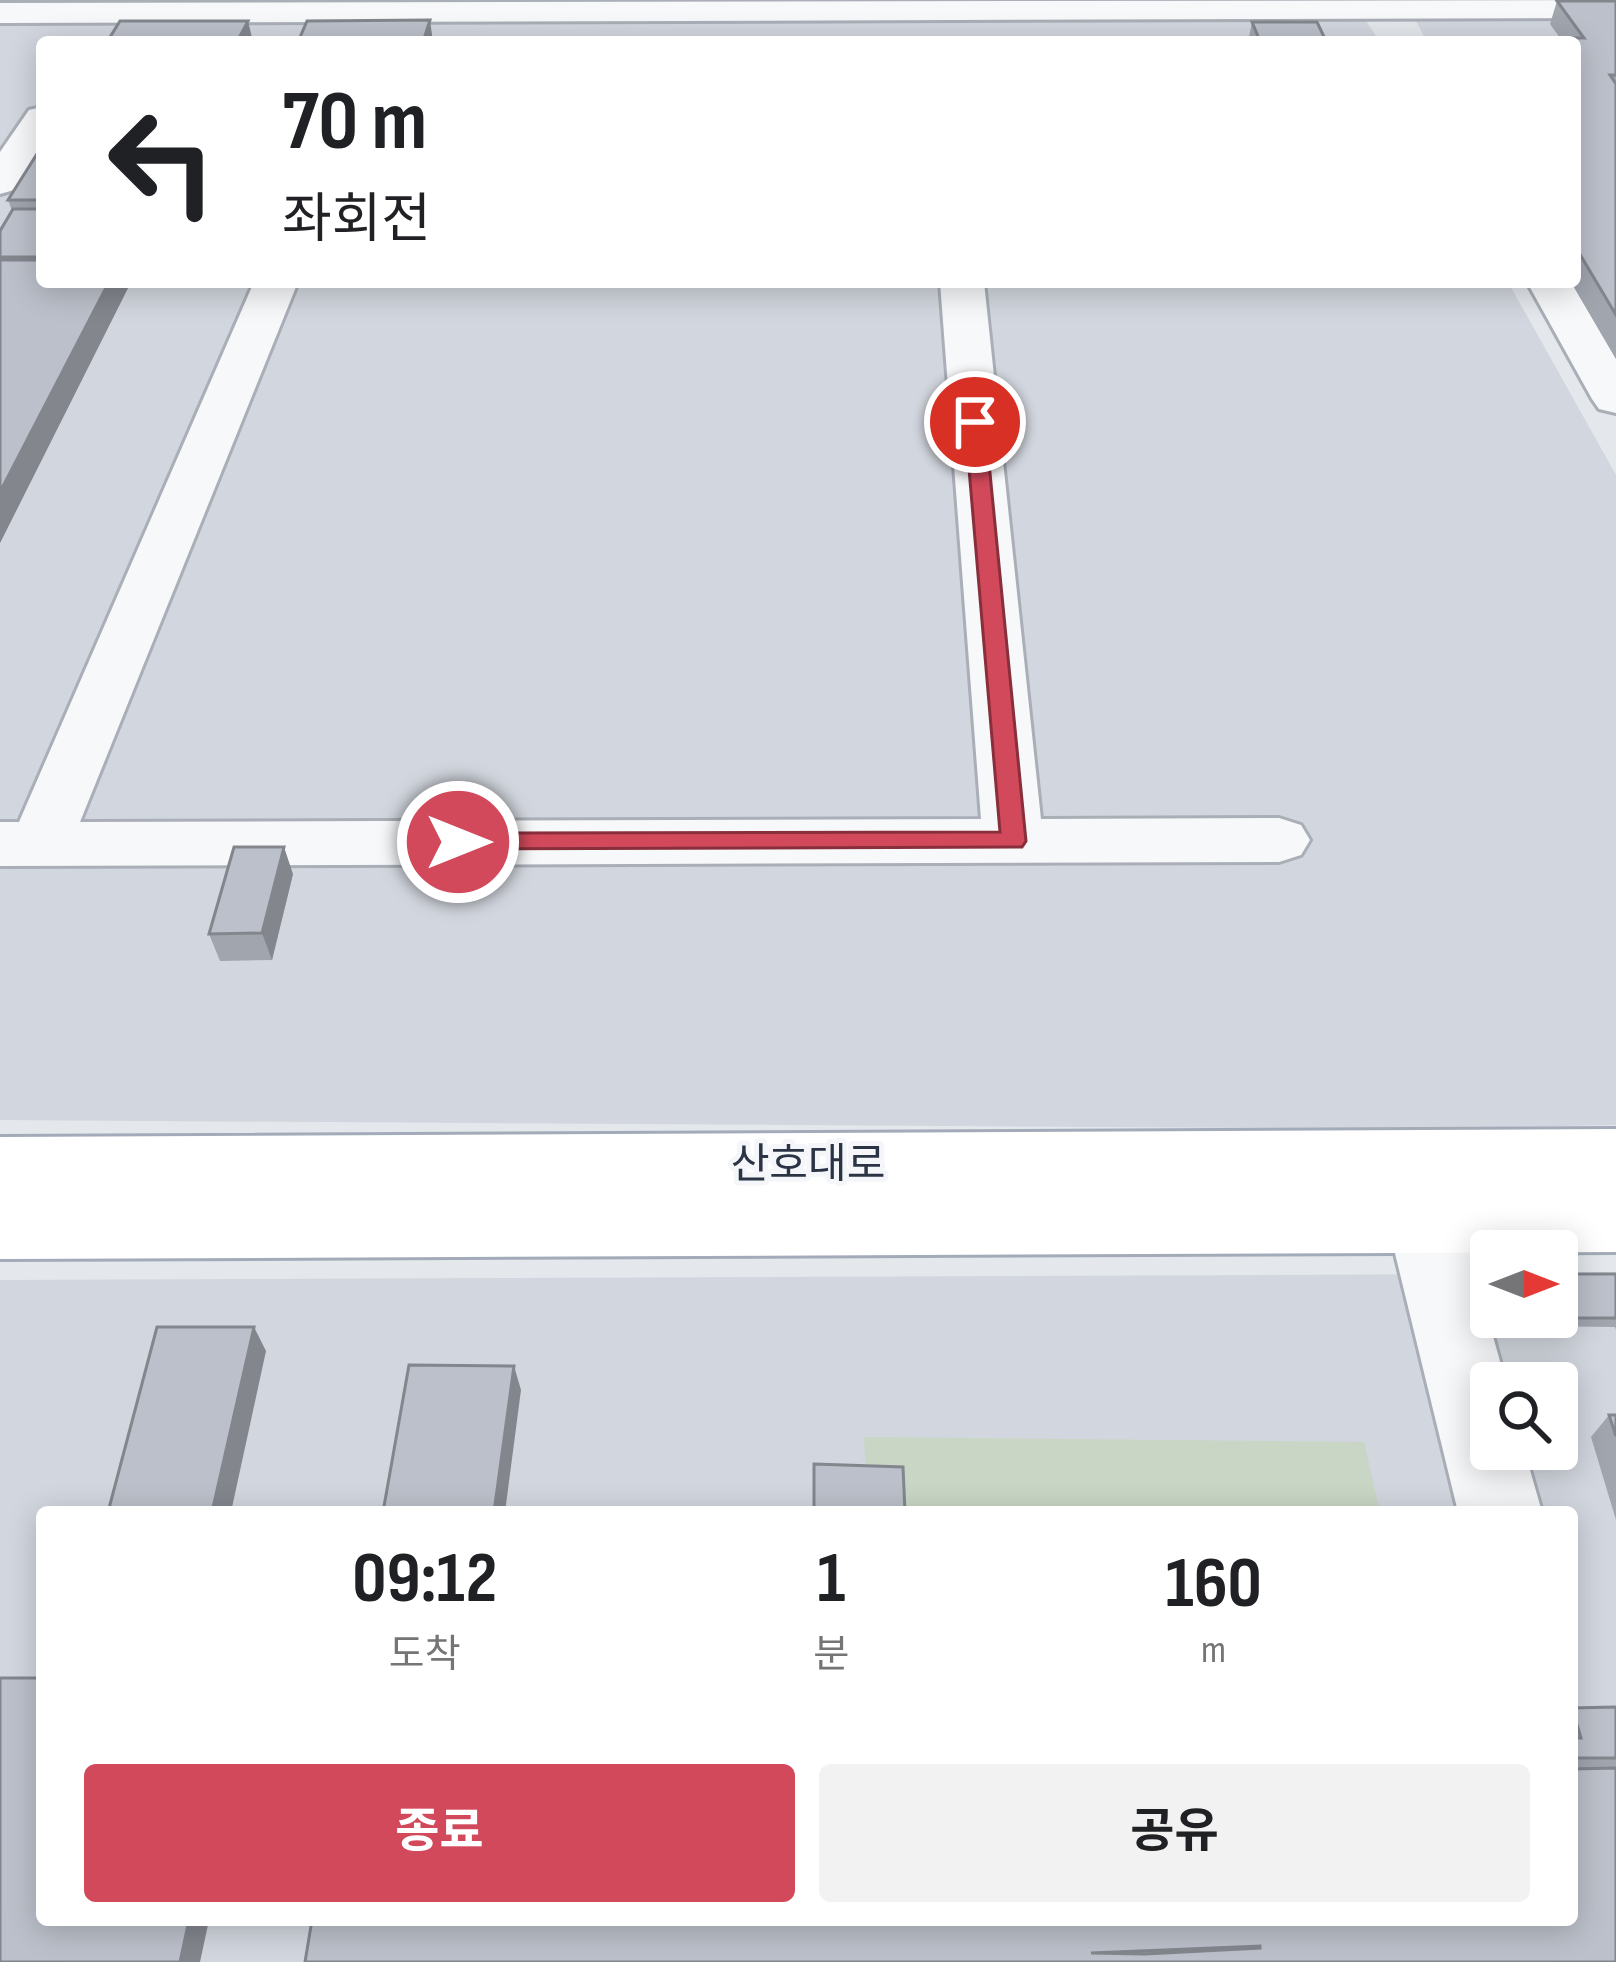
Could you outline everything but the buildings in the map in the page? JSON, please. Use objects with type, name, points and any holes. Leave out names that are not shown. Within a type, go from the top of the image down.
[{"type":"main road","name":"산호대로","points":[[0,1227],[1416,1191],[1616,1159]]},
{"type":"main road","name":"산호대로","points":[[0,1166],[1416,1191],[1616,1220]]},
{"type":"street","points":[[1390,4],[1409,36]]},
{"type":"street","points":[[0,13],[101,28],[1390,4],[1616,8]]},
{"type":"street","points":[[1497,36],[1522,8]]},
{"type":"street","points":[[0,182],[36,127]]},
{"type":"street","points":[[273,288],[20,844],[1279,840]]},
{"type":"street","points":[[963,288],[1013,841]]},
{"type":"street","points":[[1552,288],[1616,399]]},
{"type":"street","points":[[1416,1191],[1498,1506]]},
{"type":"shaded area","points":[[1616,15],[1616,377],[1565,288],[1581,288],[1581,36],[1424,36],[1415,19]]},
{"type":"shaded area","points":[[1364,18],[1376,36],[36,36],[36,288],[1511,288],[1616,475],[1616,1125],[1417,1129],[0,1120],[0,22]]},
{"type":"shaded area","points":[[1616,1272],[1616,1962],[0,1962],[0,1280],[1470,1274],[1470,1338],[1578,1338],[1578,1273]]},
{"type":"green space","points":[[864,1437],[1364,1442],[1379,1506],[896,1506],[866,1481]]},
{"type":"route","points":[[458,842],[1013,841],[975,422]]}]
